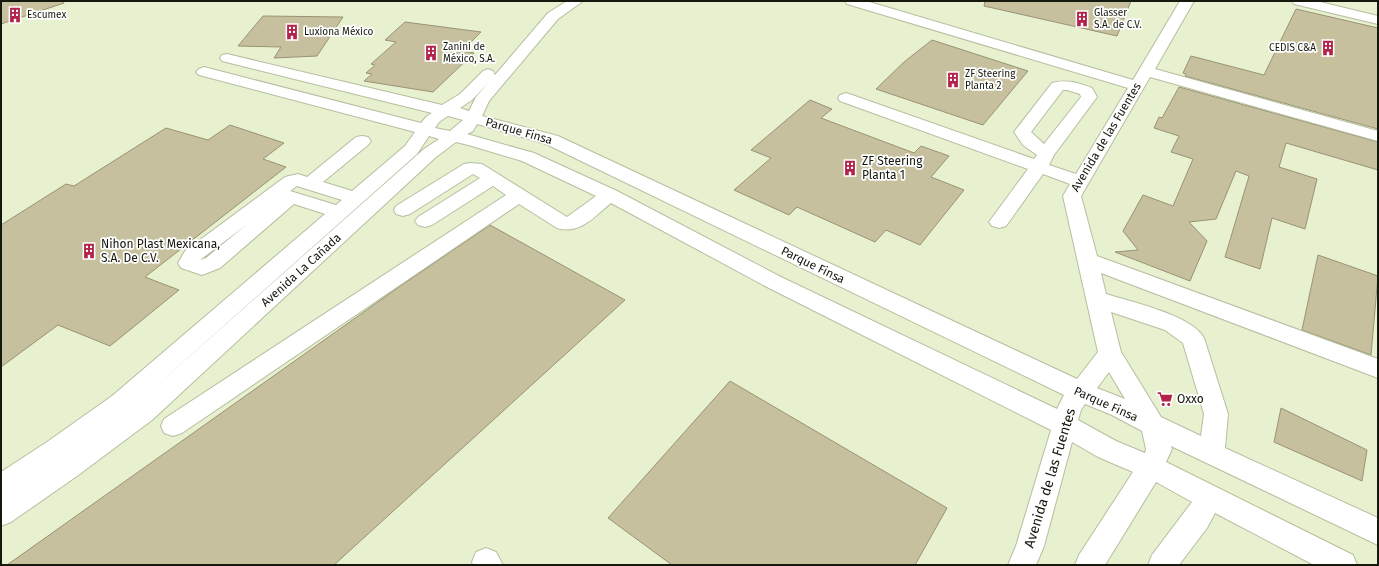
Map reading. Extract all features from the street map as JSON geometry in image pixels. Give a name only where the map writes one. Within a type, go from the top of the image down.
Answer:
[{"type":"street","points":[[1,486],[56,450],[121,403],[354,198],[411,150],[425,129],[434,119],[466,97],[546,13],[563,1]]},
{"type":"street","name":"Avenida La Cañada","points":[[1,513],[68,468],[143,413],[430,153],[467,127],[482,100],[553,16],[576,1]]},
{"type":"street","points":[[852,1],[1141,79],[1378,136]]},
{"type":"street","name":"Avenida de las Fuentes","points":[[1089,565],[1151,467],[1159,449],[1154,427],[1110,353],[1072,196],[1186,1]]},
{"type":"street","points":[[1298,1],[1378,20]]},
{"type":"street","name":"Parque Finsa","points":[[227,58],[445,111],[460,113],[552,140],[1081,392],[1121,408],[1154,427],[1378,532]]},
{"type":"street","points":[[204,72],[440,134],[455,136],[528,157],[634,207],[774,282],[1065,424],[1107,449],[1151,467],[1343,565]]},
{"type":"street","points":[[292,94],[314,80]]},
{"type":"street","points":[[846,98],[1042,161],[1080,181]]},
{"type":"street","points":[[309,184],[362,141]]},
{"type":"street","points":[[999,222],[1042,161]]},
{"type":"street","points":[[403,210],[470,168],[476,168],[493,178],[564,224],[574,223],[610,195]]},
{"type":"street","points":[[425,221],[493,178]]},
{"type":"street","points":[[284,195],[192,256],[188,263],[202,268],[213,263],[284,195],[292,181],[298,180],[354,198]]},
{"type":"street","points":[[634,207],[654,189]]},
{"type":"street","points":[[284,195],[338,212]]},
{"type":"street","points":[[173,426],[519,195]]},
{"type":"street","points":[[774,282],[798,257]]},
{"type":"street","points":[[1087,260],[1378,369]]},
{"type":"street","points":[[1097,299],[1173,324],[1193,338],[1216,414],[1211,454]]},
{"type":"street","name":"Avenida de las Fuentes","points":[[1022,565],[1030,546],[1070,406],[1110,353]]},
{"type":"street","points":[[1162,565],[1196,519],[1210,497]]},
{"type":"building","name":"Escumex","points":[[1,1],[63,1],[64,3],[1,24]]},
{"type":"building","name":"Glasser S.A. de C.V.","points":[[985,1],[1131,1],[1117,36],[984,6]]},
{"type":"building","points":[[1296,9],[1378,28],[1378,129],[1185,76],[1186,74],[1183,73],[1191,56],[1264,75]]},
{"type":"building","name":"Luxiona México","points":[[263,16],[343,17],[317,56],[274,58],[281,47],[238,46]]},
{"type":"building","name":"Zanini de México, S.A.","points":[[405,22],[481,32],[462,51],[474,53],[433,92],[364,81],[372,74],[366,73],[375,65],[371,64],[396,42],[385,40]]},
{"type":"building","name":"ZF Steering Planta 2","points":[[932,40],[1028,71],[983,125],[876,89],[904,62]]},
{"type":"building","points":[[1179,87],[1378,142],[1378,170],[1286,143],[1279,167],[1317,179],[1305,229],[1272,218],[1260,269],[1225,257],[1249,176],[1236,171],[1216,219],[1189,222],[1207,241],[1190,281],[1115,252],[1138,250],[1123,231],[1143,195],[1173,206],[1193,159],[1171,152],[1179,136],[1154,128],[1159,117],[1162,118]]},
{"type":"building","name":"ZF Steering Planta 1","points":[[810,100],[832,109],[821,118],[914,153],[921,146],[949,156],[931,177],[964,190],[920,245],[886,230],[875,242],[797,207],[789,215],[734,190],[771,158],[751,150]]},
{"type":"building","name":"Nihon Plast Mexicana, S.A. De C.V.","points":[[230,125],[284,143],[263,159],[286,167],[145,277],[179,290],[110,346],[58,325],[1,367],[1,225],[66,184],[74,186],[166,128],[208,140]]},
{"type":"building","points":[[490,225],[625,300],[334,565],[7,565],[399,287]]},
{"type":"building","points":[[1318,255],[1378,276],[1371,355],[1302,330]]},
{"type":"building","points":[[730,381],[947,508],[915,565],[672,565],[608,518]]},
{"type":"building","points":[[1281,408],[1367,450],[1362,481],[1274,442]]},
{"type":"place","name":"Escumex","points":[[15,15]]},
{"type":"place","name":"Glasser S.A. de C.V.","points":[[1082,19]]},
{"type":"place","name":"Luxiona México","points":[[292,32]]},
{"type":"place","name":"CEDIS C&A","points":[[1328,48]]},
{"type":"place","name":"Zanini de México, S.A.","points":[[431,53]]},
{"type":"place","name":"ZF Steering Planta 2","points":[[953,80]]},
{"type":"place","name":"ZF Steering Planta 1","points":[[850,168]]},
{"type":"place","name":"Nihon Plast Mexicana, S.A. De C.V.","points":[[89,251]]},
{"type":"place","name":"Oxxo","points":[[1165,399]]}]
